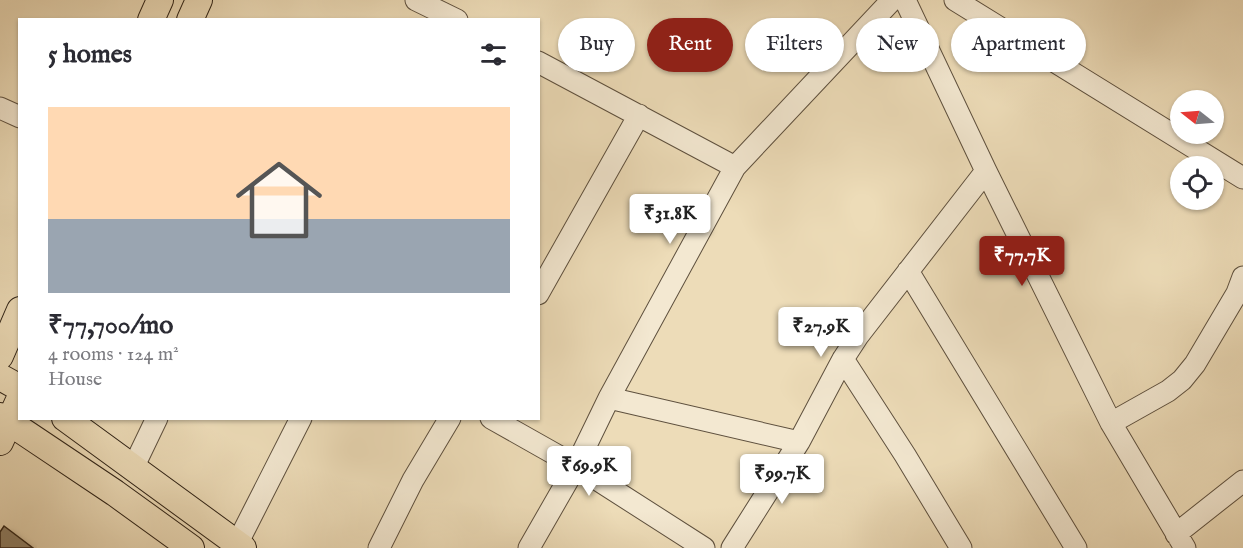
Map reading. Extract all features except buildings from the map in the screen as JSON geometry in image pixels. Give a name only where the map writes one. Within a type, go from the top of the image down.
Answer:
[{"type":"main road","points":[[152,18],[160,0]]},
{"type":"main road","points":[[191,18],[199,0]]},
{"type":"main road","points":[[0,356],[18,315]]},
{"type":"main road","points":[[0,377],[18,387]]},
{"type":"main road","points":[[18,401],[3,427],[115,493],[191,548]]},
{"type":"main road","points":[[68,420],[240,546]]},
{"type":"street","points":[[416,0],[453,18]]},
{"type":"street","points":[[533,547],[609,398],[735,167],[892,0]]},
{"type":"street","points":[[905,0],[986,171],[1111,423],[1180,541],[1243,481]]},
{"type":"street","points":[[955,0],[1243,178]]},
{"type":"street","points":[[540,63],[735,167]]},
{"type":"street","points":[[0,108],[18,116]]},
{"type":"street","points":[[540,290],[639,115]]},
{"type":"street","points":[[732,548],[799,442],[843,359],[986,171]]},
{"type":"street","points":[[908,271],[1076,548]]},
{"type":"street","points":[[1111,423],[1168,391],[1182,380],[1201,354],[1237,293],[1243,277]]},
{"type":"street","points":[[843,359],[961,548]]},
{"type":"street","points":[[609,398],[799,442]]},
{"type":"street","points":[[133,468],[156,420]]},
{"type":"street","points":[[240,546],[300,420]]},
{"type":"street","points":[[379,548],[413,480],[449,420]]},
{"type":"street","points":[[495,420],[576,466],[704,548]]}]
